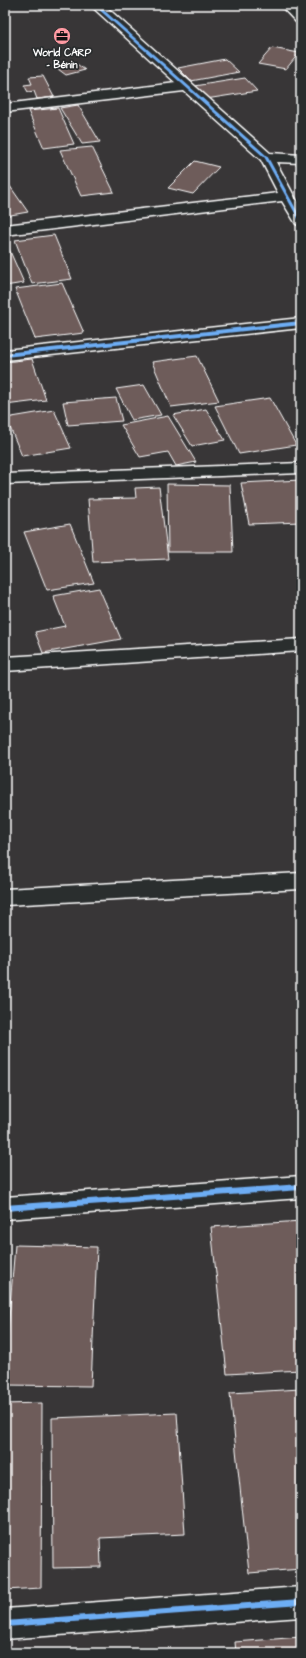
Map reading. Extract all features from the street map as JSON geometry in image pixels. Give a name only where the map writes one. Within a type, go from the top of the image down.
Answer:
[{"type":"street","points":[[96,5],[266,157],[280,178],[286,196],[301,220]]},
{"type":"street","points":[[5,108],[188,86]]},
{"type":"street","points":[[266,157],[301,159]]},
{"type":"street","points":[[5,230],[286,196]]},
{"type":"street","points":[[5,355],[301,323]]},
{"type":"street","points":[[5,480],[301,468]]},
{"type":"street","points":[[5,664],[301,646]]},
{"type":"street","points":[[5,897],[301,881]]},
{"type":"street","points":[[5,1208],[301,1187]]},
{"type":"street","points":[[5,1624],[301,1602]]},
{"type":"building","points":[[272,48],[299,53],[286,69],[258,64]]},
{"type":"building","points":[[225,59],[239,72],[191,81],[178,68]]},
{"type":"building","points":[[74,62],[85,70],[66,75],[54,66]]},
{"type":"building","points":[[43,76],[54,97],[37,99],[34,91],[28,92],[24,85],[32,84],[29,77]]},
{"type":"building","points":[[245,78],[257,91],[206,99],[195,86]]},
{"type":"building","points":[[78,105],[100,142],[82,144],[60,108]]},
{"type":"building","points":[[58,108],[74,144],[44,148],[28,111]]},
{"type":"building","points":[[92,147],[114,192],[81,196],[60,150]]},
{"type":"building","points":[[195,161],[219,167],[193,194],[168,188]]},
{"type":"building","points":[[5,179],[28,212],[5,216]]},
{"type":"building","points":[[54,235],[72,279],[32,284],[15,240]]},
{"type":"building","points":[[5,240],[24,283],[5,286]]},
{"type":"building","points":[[62,283],[84,333],[35,339],[15,289]]},
{"type":"building","points":[[197,356],[219,401],[171,407],[152,362]]},
{"type":"building","points":[[32,359],[46,400],[5,405],[5,362]]},
{"type":"building","points":[[144,385],[161,415],[132,420],[116,389]]},
{"type":"building","points":[[116,398],[122,421],[68,425],[63,402]]},
{"type":"building","points":[[270,398],[296,445],[239,454],[215,406]]},
{"type":"building","points":[[206,409],[225,440],[192,446],[173,415]]},
{"type":"building","points":[[54,410],[71,448],[22,456],[6,418]]},
{"type":"building","points":[[168,416],[196,462],[176,466],[168,452],[140,457],[121,425]]},
{"type":"building","points":[[301,480],[301,522],[249,524],[241,483]]},
{"type":"building","points":[[167,484],[230,485],[233,552],[168,552]]},
{"type":"building","points":[[159,487],[168,559],[93,562],[88,499],[136,498],[135,488]]},
{"type":"building","points":[[70,524],[94,583],[47,590],[24,532]]},
{"type":"building","points":[[99,588],[121,639],[43,653],[35,632],[65,626],[53,596]]},
{"type":"building","points":[[301,1221],[301,1370],[227,1374],[211,1227]]},
{"type":"building","points":[[15,1245],[97,1247],[91,1386],[5,1385],[5,1367]]},
{"type":"building","points":[[301,1389],[301,1569],[249,1573],[230,1393]]},
{"type":"building","points":[[42,1403],[41,1588],[5,1590],[5,1404]]},
{"type":"building","points":[[177,1413],[185,1534],[100,1538],[101,1567],[53,1568],[52,1418]]},
{"type":"building","points":[[301,1637],[301,1653],[236,1653],[235,1642]]},
{"type":"cycle path","points":[[96,5],[266,157],[301,221]]},
{"type":"cycle path","points":[[5,355],[301,323]]},
{"type":"cycle path","points":[[5,1208],[301,1187]]},
{"type":"cycle path","points":[[5,1624],[301,1602]]},
{"type":"place","name":"World CARP - Bénin","points":[[62,36]]}]
